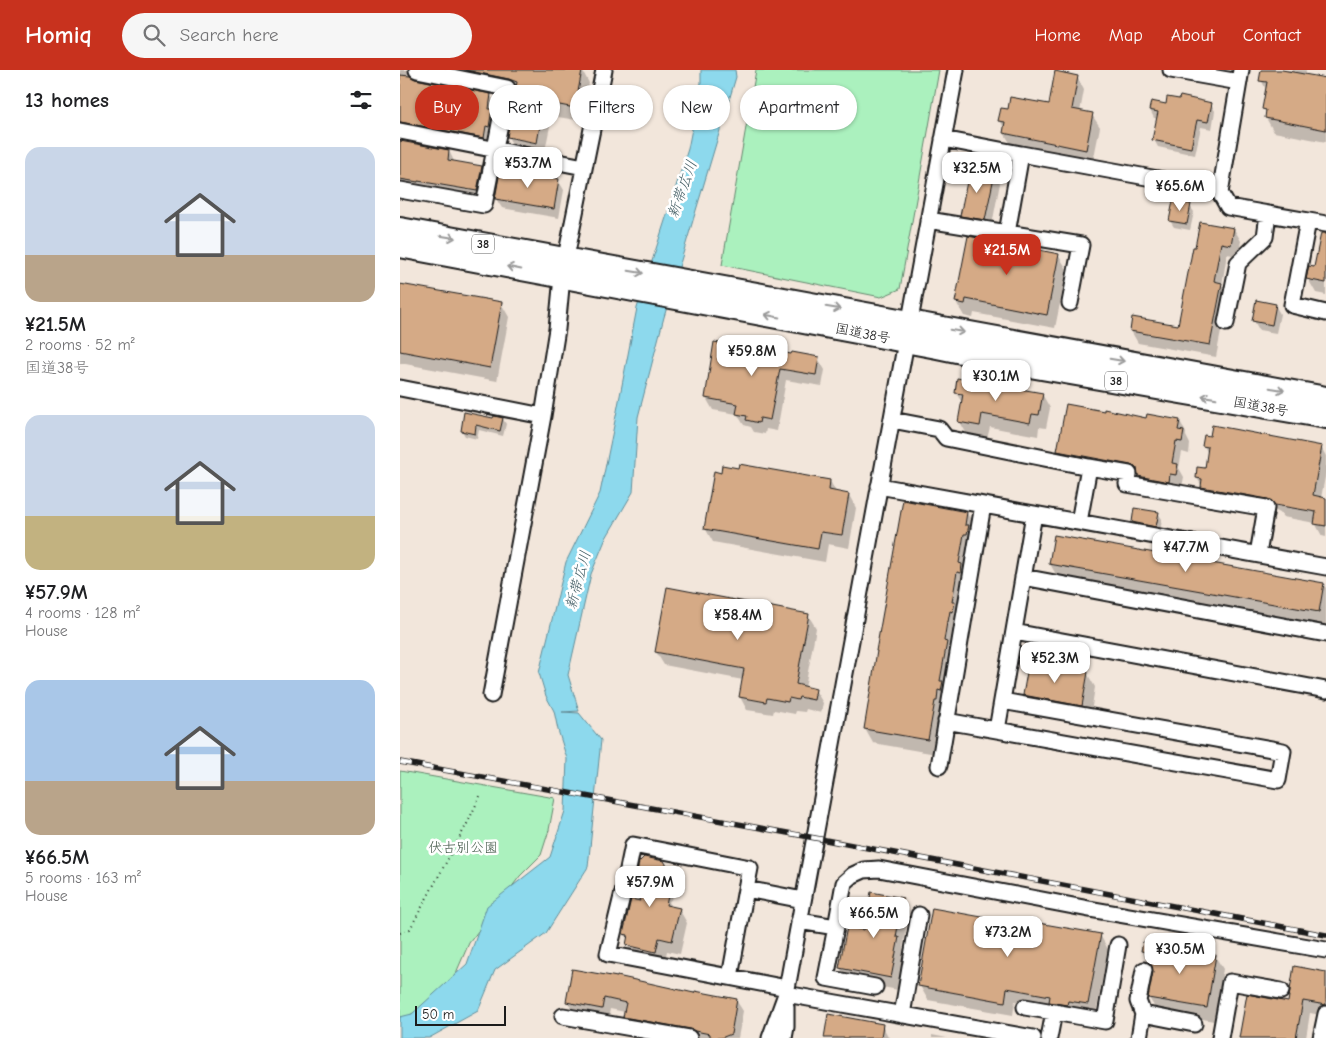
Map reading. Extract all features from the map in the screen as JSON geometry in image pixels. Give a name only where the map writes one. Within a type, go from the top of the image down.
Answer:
[{"type":"highway","name":"国道38号","points":[[400,229],[564,268]]},
{"type":"highway","name":"国道38号","points":[[400,246],[564,268],[908,332],[1326,398]]},
{"type":"highway","name":"国道38号","points":[[908,332],[1024,365],[1326,417]]},
{"type":"street","points":[[400,190],[484,205],[507,88],[417,70]]},
{"type":"street","points":[[491,695],[543,416],[557,329],[564,268],[604,70]]},
{"type":"street","points":[[770,1038],[786,991],[956,70]]},
{"type":"street","points":[[1171,70],[1240,76],[1220,193],[1228,207],[1326,224]]},
{"type":"street","points":[[400,131],[584,167]]},
{"type":"street","points":[[943,139],[1163,180]]},
{"type":"street","points":[[1007,233],[1021,154]]},
{"type":"street","points":[[1226,323],[1238,263],[1265,237],[1268,214]]},
{"type":"street","points":[[928,220],[1081,245],[1070,303]]},
{"type":"street","points":[[1308,221],[1292,305],[1326,313]]},
{"type":"street","points":[[400,388],[543,416]]},
{"type":"street","points":[[892,420],[939,429],[946,438],[1129,474],[1127,484],[1266,508],[1258,554]]},
{"type":"street","points":[[1078,522],[1089,467]]},
{"type":"street","points":[[879,486],[1326,566]]},
{"type":"street","points":[[939,766],[983,505]]},
{"type":"street","points":[[997,730],[1034,514]]},
{"type":"street","points":[[1023,577],[1326,634]]},
{"type":"street","points":[[1014,632],[1326,690]]},
{"type":"street","points":[[946,721],[1278,780],[1283,751],[1002,702]]},
{"type":"street","points":[[730,977],[750,868],[633,845],[608,954],[730,977],[786,991],[902,1015],[1033,1038]]},
{"type":"street","points":[[875,988],[826,978],[844,883],[853,874],[864,870],[879,870],[1326,950]]},
{"type":"street","points":[[746,888],[803,900]]},
{"type":"street","points":[[902,1015],[919,915]]},
{"type":"street","points":[[799,921],[836,927]]},
{"type":"street","points":[[1025,1007],[1105,1021],[1118,945]]},
{"type":"street","points":[[1139,1038],[1143,1014],[1138,1001],[1144,970]]},
{"type":"street","points":[[1220,1038],[1230,982],[1281,992]]},
{"type":"street","points":[[784,1038],[786,1027],[786,991]]},
{"type":"street","points":[[1049,1038],[1054,1012]]},
{"type":"street","points":[[1143,1014],[1194,1024]]},
{"type":"street","points":[[1321,1038],[1326,1014]]},
{"type":"street","points":[[563,1016],[689,1038]]},
{"type":"path","points":[[400,933],[410,929],[468,822],[481,794]]},
{"type":"green space","points":[[756,70],[939,70],[900,289],[881,297],[722,265],[746,130],[857,130],[857,85],[753,85]]},
{"type":"green space","name":"伏古別公園","points":[[400,771],[555,798],[549,830],[541,855],[520,876],[469,943],[456,973],[446,990],[400,1022]]},
{"type":"water","points":[[701,70],[735,70],[736,77],[730,97],[730,85],[701,85]]},
{"type":"water","name":"新帯広川","points":[[692,130],[720,130],[664,317],[638,417],[633,492],[606,538],[591,574],[568,675],[579,711],[562,712],[579,713],[601,740],[588,867],[546,933],[495,970],[478,1011],[429,1038],[400,1038],[400,1017],[412,1014],[467,964],[487,906],[550,857],[565,811],[567,759],[554,711],[546,696],[539,673],[566,562],[600,493],[637,308],[688,149]]},
{"type":"building","points":[[465,70],[582,70],[579,85],[570,85],[570,107],[560,105],[560,85],[516,85],[517,82]]},
{"type":"building","points":[[1261,70],[1282,70],[1326,78],[1326,130],[1265,118],[1266,110],[1262,109],[1267,82],[1259,81]]},
{"type":"building","points":[[1055,71],[1078,76],[1072,109],[1093,113],[1086,150],[1003,133],[1005,122],[998,121],[1001,108],[1008,109],[1010,97],[1049,104]]},
{"type":"building","points":[[400,75],[445,85],[415,85],[415,125],[400,122]]},
{"type":"building","points":[[479,92],[489,94],[489,127],[486,126],[484,138],[442,130],[479,130]]},
{"type":"building","points":[[1180,96],[1212,103],[1208,122],[1197,120],[1191,148],[1152,140],[1158,112],[1149,110],[1151,101],[1166,104],[1167,97],[1179,99]]},
{"type":"building","points":[[508,130],[539,130],[537,143],[507,137]]},
{"type":"building","points":[[400,141],[449,150],[448,160],[482,166],[477,191],[400,179]]},
{"type":"building","points":[[970,167],[995,172],[985,220],[960,216]]},
{"type":"building","points":[[526,170],[539,172],[538,175],[559,179],[554,209],[495,199],[500,171],[525,175]]},
{"type":"building","points":[[1173,201],[1191,204],[1187,224],[1169,221]]},
{"type":"building","points":[[1200,222],[1234,228],[1231,245],[1221,243],[1214,281],[1222,283],[1210,345],[1130,331],[1132,317],[1178,325],[1193,247],[1195,247]]},
{"type":"building","points":[[1321,233],[1326,233],[1326,283],[1306,279],[1309,266],[1314,267]]},
{"type":"building","points":[[968,236],[1059,254],[1047,315],[966,299],[965,304],[955,302]]},
{"type":"building","points":[[400,284],[502,302],[490,368],[400,351]]},
{"type":"building","points":[[1256,300],[1276,304],[1272,325],[1252,321]]},
{"type":"building","points":[[714,342],[819,357],[816,375],[780,369],[770,420],[760,418],[759,423],[746,420],[747,416],[736,414],[738,404],[705,398]]},
{"type":"building","points":[[957,378],[1043,393],[1039,415],[1032,414],[1030,423],[982,414],[980,426],[958,422],[963,394],[955,393]]},
{"type":"building","points":[[1066,404],[1104,411],[1104,409],[1146,418],[1147,414],[1180,420],[1178,430],[1184,431],[1182,442],[1176,441],[1172,463],[1178,464],[1176,475],[1170,474],[1169,482],[1138,476],[1137,468],[1131,465],[1057,451]]},
{"type":"building","points":[[464,412],[493,418],[494,416],[503,418],[500,431],[476,425],[475,434],[461,431]]},
{"type":"building","points":[[1212,425],[1322,446],[1313,495],[1326,498],[1326,526],[1314,524],[1316,512],[1275,505],[1268,499],[1201,487],[1202,479],[1196,478],[1197,467],[1205,468],[1208,447],[1202,446],[1204,435],[1210,436]]},
{"type":"building","points":[[739,464],[830,480],[829,490],[849,494],[842,535],[821,532],[818,549],[704,529],[714,471],[721,473],[722,465],[738,468]]},
{"type":"building","points":[[903,500],[967,512],[965,525],[969,525],[967,534],[964,534],[959,563],[962,564],[961,573],[957,572],[952,602],[955,602],[953,612],[950,611],[947,622],[944,641],[947,642],[940,681],[943,681],[941,691],[938,690],[937,701],[935,701],[928,740],[864,729]]},
{"type":"building","points":[[1134,508],[1159,512],[1156,527],[1132,522]]},
{"type":"building","points":[[1054,535],[1324,583],[1319,612],[1049,564]]},
{"type":"building","points":[[667,587],[809,614],[796,684],[816,689],[814,700],[799,697],[798,700],[789,698],[788,702],[767,698],[766,702],[739,697],[744,669],[655,652]]},
{"type":"building","points":[[1029,661],[1088,672],[1082,706],[1023,695]]},
{"type":"building","points":[[644,857],[664,861],[667,875],[665,883],[658,894],[668,896],[666,905],[680,908],[672,941],[659,938],[656,952],[626,945],[628,935],[623,934],[631,899],[640,901],[634,888],[639,862]]},
{"type":"building","points":[[871,892],[903,898],[896,937],[899,937],[891,978],[839,968],[847,927],[864,930]]},
{"type":"building","points":[[932,908],[1026,925],[1027,921],[1101,934],[1088,1004],[1068,1001],[1067,1005],[1049,1002],[1050,996],[1007,988],[1005,1002],[918,986]]},
{"type":"building","points":[[1143,942],[1216,955],[1207,1008],[1148,998],[1153,972],[1151,964],[1153,953],[1141,951]]},
{"type":"building","points":[[1294,966],[1326,972],[1326,1005],[1303,1001],[1296,1038],[1239,1038],[1247,994],[1288,1002]]},
{"type":"building","points":[[572,969],[617,976],[694,993],[695,991],[737,999],[731,1034],[721,1038],[710,1037],[710,1034],[691,1029],[623,1017],[626,1003],[604,998],[602,1009],[566,1002]]},
{"type":"building","points":[[828,1014],[883,1024],[881,1038],[824,1038]]},
{"type":"railway","points":[[400,762],[815,838],[1326,935]]}]
